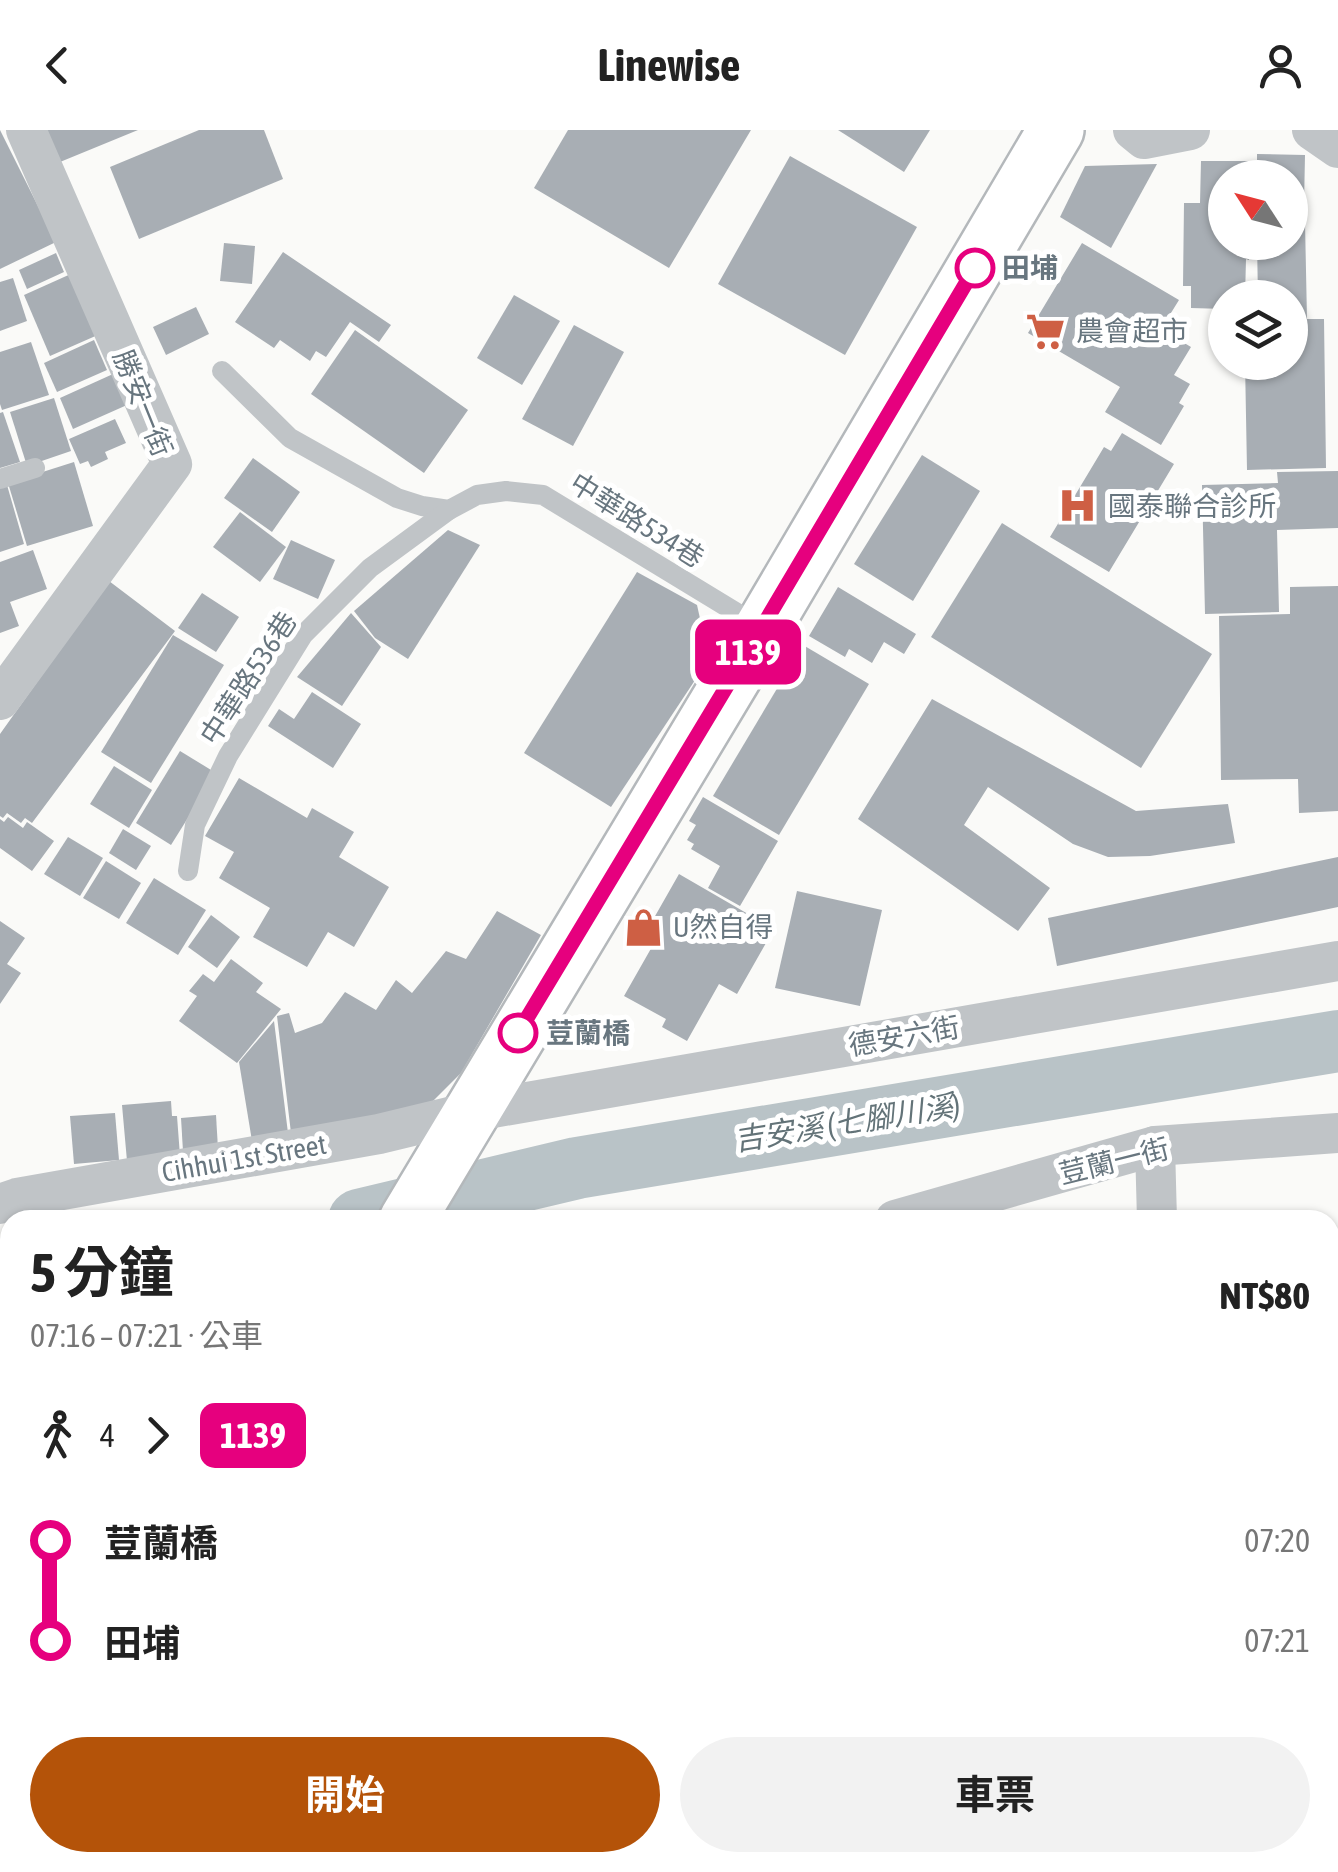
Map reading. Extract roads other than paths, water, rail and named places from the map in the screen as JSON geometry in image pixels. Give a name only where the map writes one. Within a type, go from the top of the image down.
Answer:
[{"type":"main road","points":[[413,1210],[1056,130]]},
{"type":"street","name":"勝安一街","points":[[0,700],[19,654],[172,464],[26,130]]},
{"type":"street","points":[[1133,130],[1144,138],[1190,130]]},
{"type":"street","points":[[1312,130],[1338,148]]},
{"type":"street","name":"德安六街","points":[[461,1128],[1338,961]]},
{"type":"street","name":"Cihhui 1st Street","points":[[6,1195],[379,1134],[461,1128]]},
{"type":"street","name":"荳蘭一街","points":[[930,1210],[1155,1146],[1338,1133]]},
{"type":"street","points":[[1155,1146],[1156,1210]]},
{"type":"lane","points":[[222,372],[290,438],[397,498],[449,510]]},
{"type":"lane","points":[[0,479],[35,468]]},
{"type":"lane","name":"中華路534巷","points":[[449,510],[478,495],[506,491],[543,495],[762,629]]},
{"type":"lane","name":"中華路536巷","points":[[188,871],[195,825],[228,756],[303,636],[370,568],[449,510]]},
{"type":"waterway","name":"吉安溪 (七腳川溪)","points":[[401,1210],[577,1168],[1338,1041]]},
{"type":"place","name":"田埔","points":[[975,268]]},
{"type":"place","name":"農會超市","points":[[1046,331]]},
{"type":"place","name":"國泰聯合診所","points":[[1078,506]]},
{"type":"place","name":"U然自得","points":[[643,927]]},
{"type":"place","name":"荳蘭橋","points":[[518,1033]]}]
